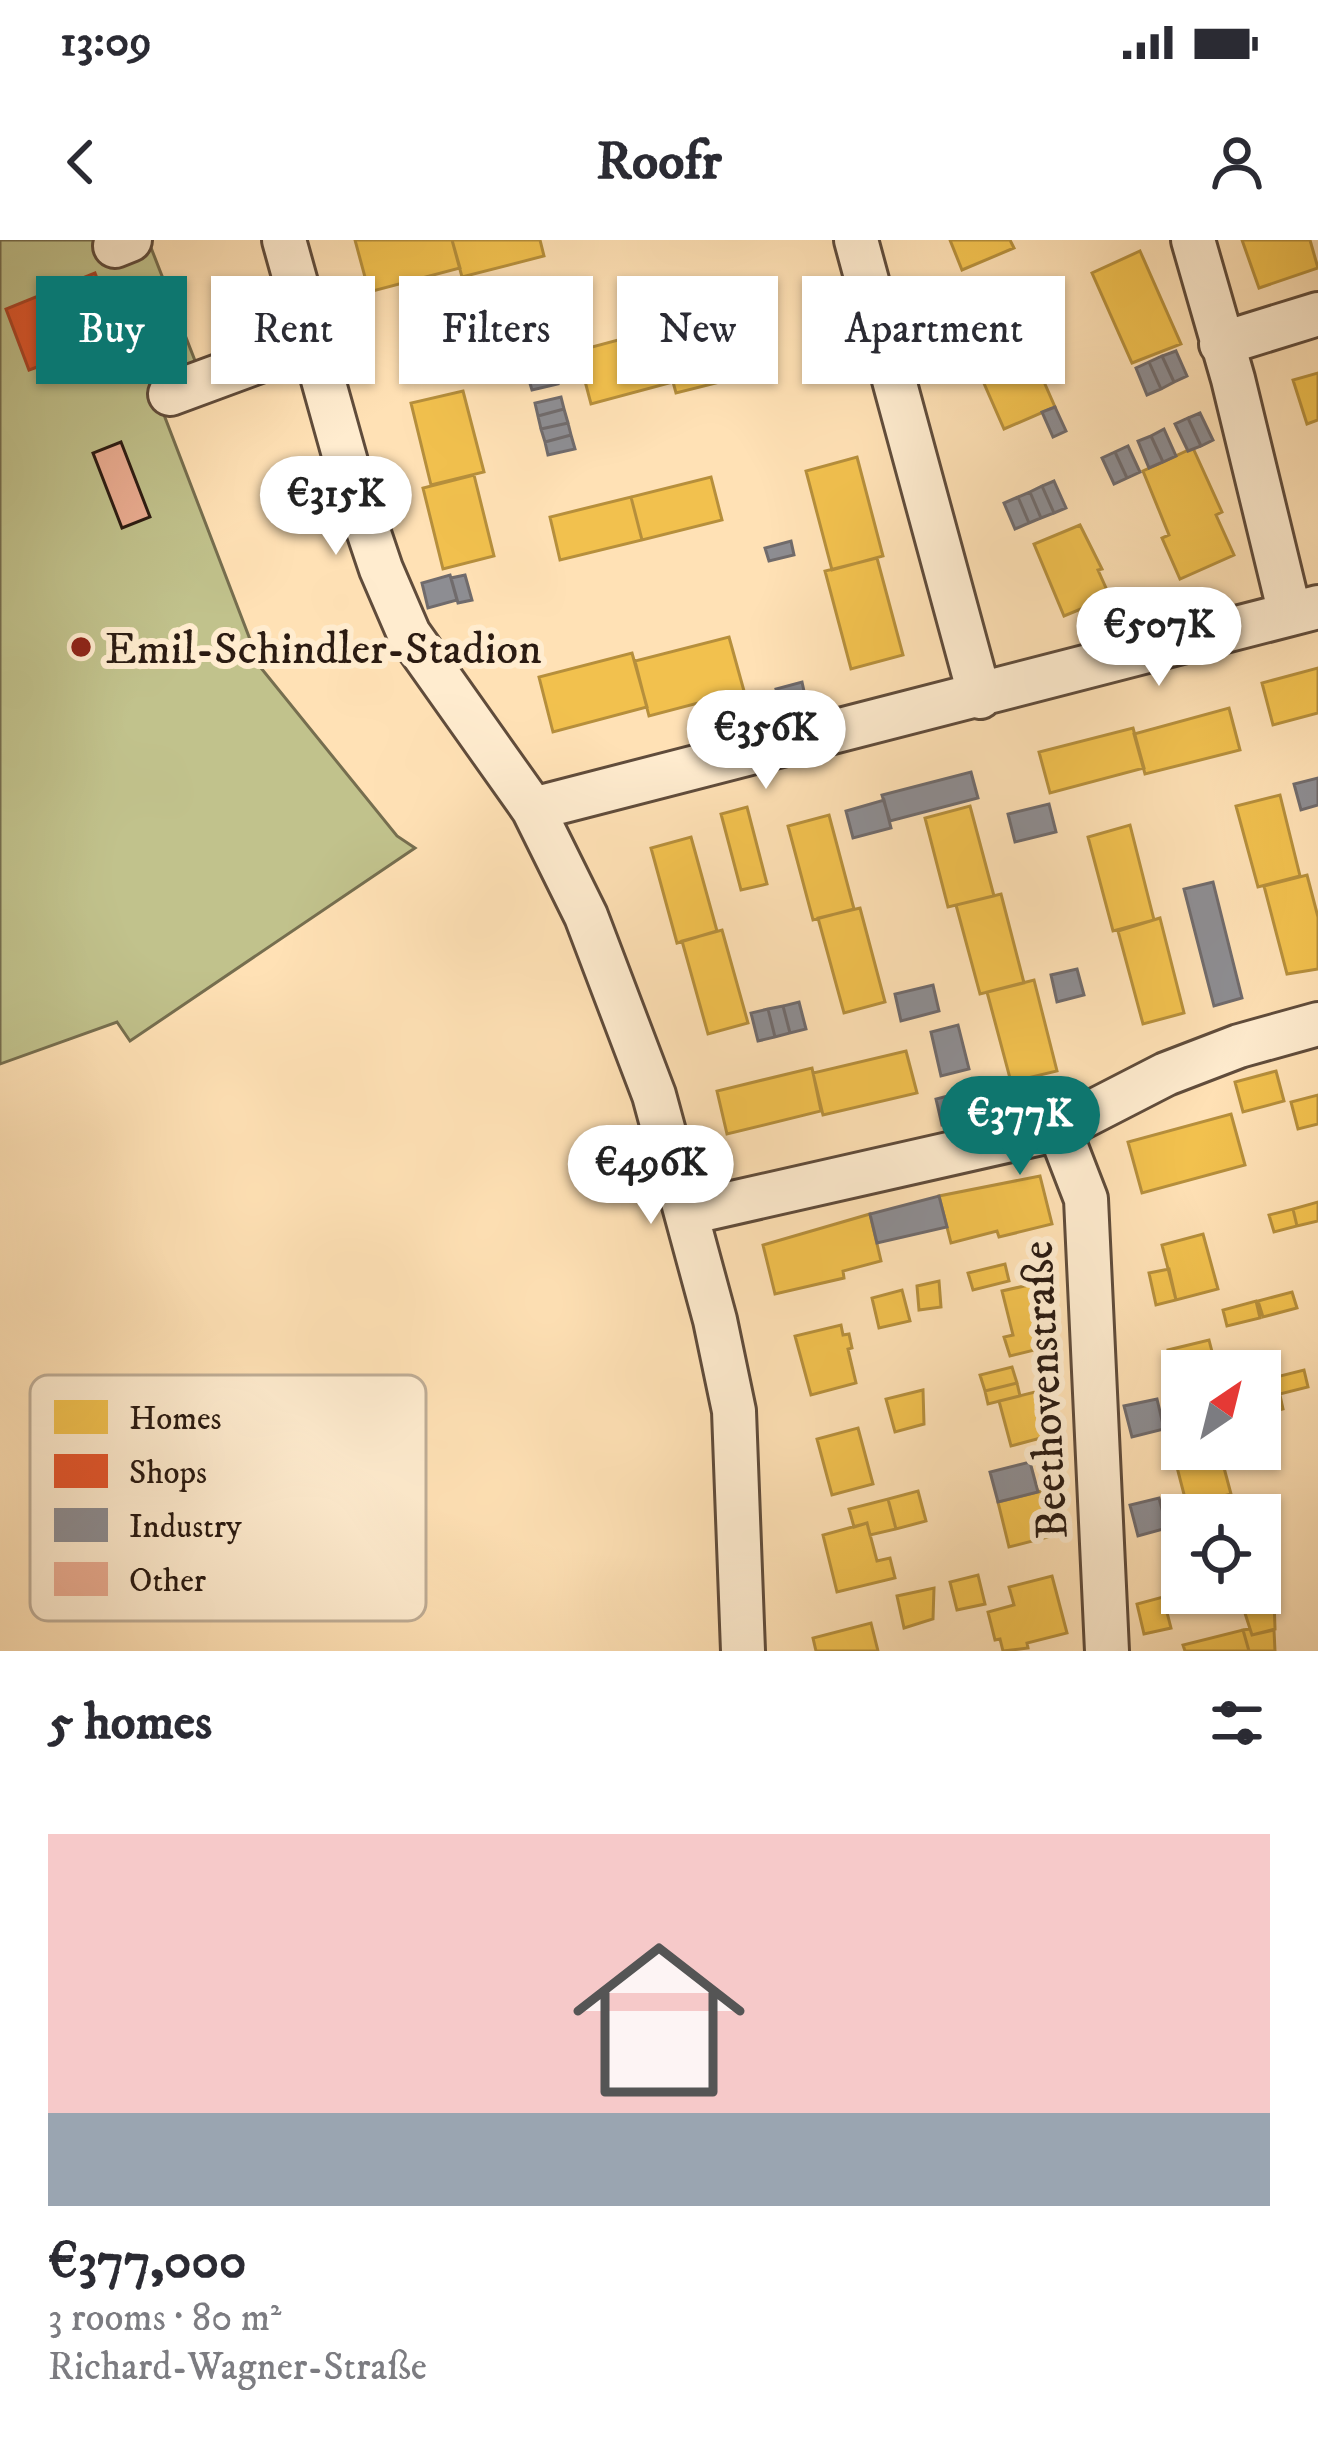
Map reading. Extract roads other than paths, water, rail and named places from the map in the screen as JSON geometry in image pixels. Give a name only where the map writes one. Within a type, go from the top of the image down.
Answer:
[{"type":"street","points":[[284,240],[294,276]]},
{"type":"street","points":[[856,240],[980,697]]},
{"type":"street","points":[[533,809],[1304,611],[1193,240]]},
{"type":"street","points":[[1221,344],[1318,314]]},
{"type":"street","points":[[170,394],[211,379]]},
{"type":"street","points":[[323,384],[350,480],[409,634],[533,809],[594,937],[654,1095],[688,1214],[734,1411],[742,1651]]},
{"type":"street","points":[[688,1214],[1059,1129],[1166,1074],[1239,1046],[1318,1024]]},
{"type":"street","name":"Beethovenstraße","points":[[1059,1129],[1086,1199],[1107,1651]]},
{"type":"place","name":"Emil-Schindler-Stadion","points":[[81,647]]}]
